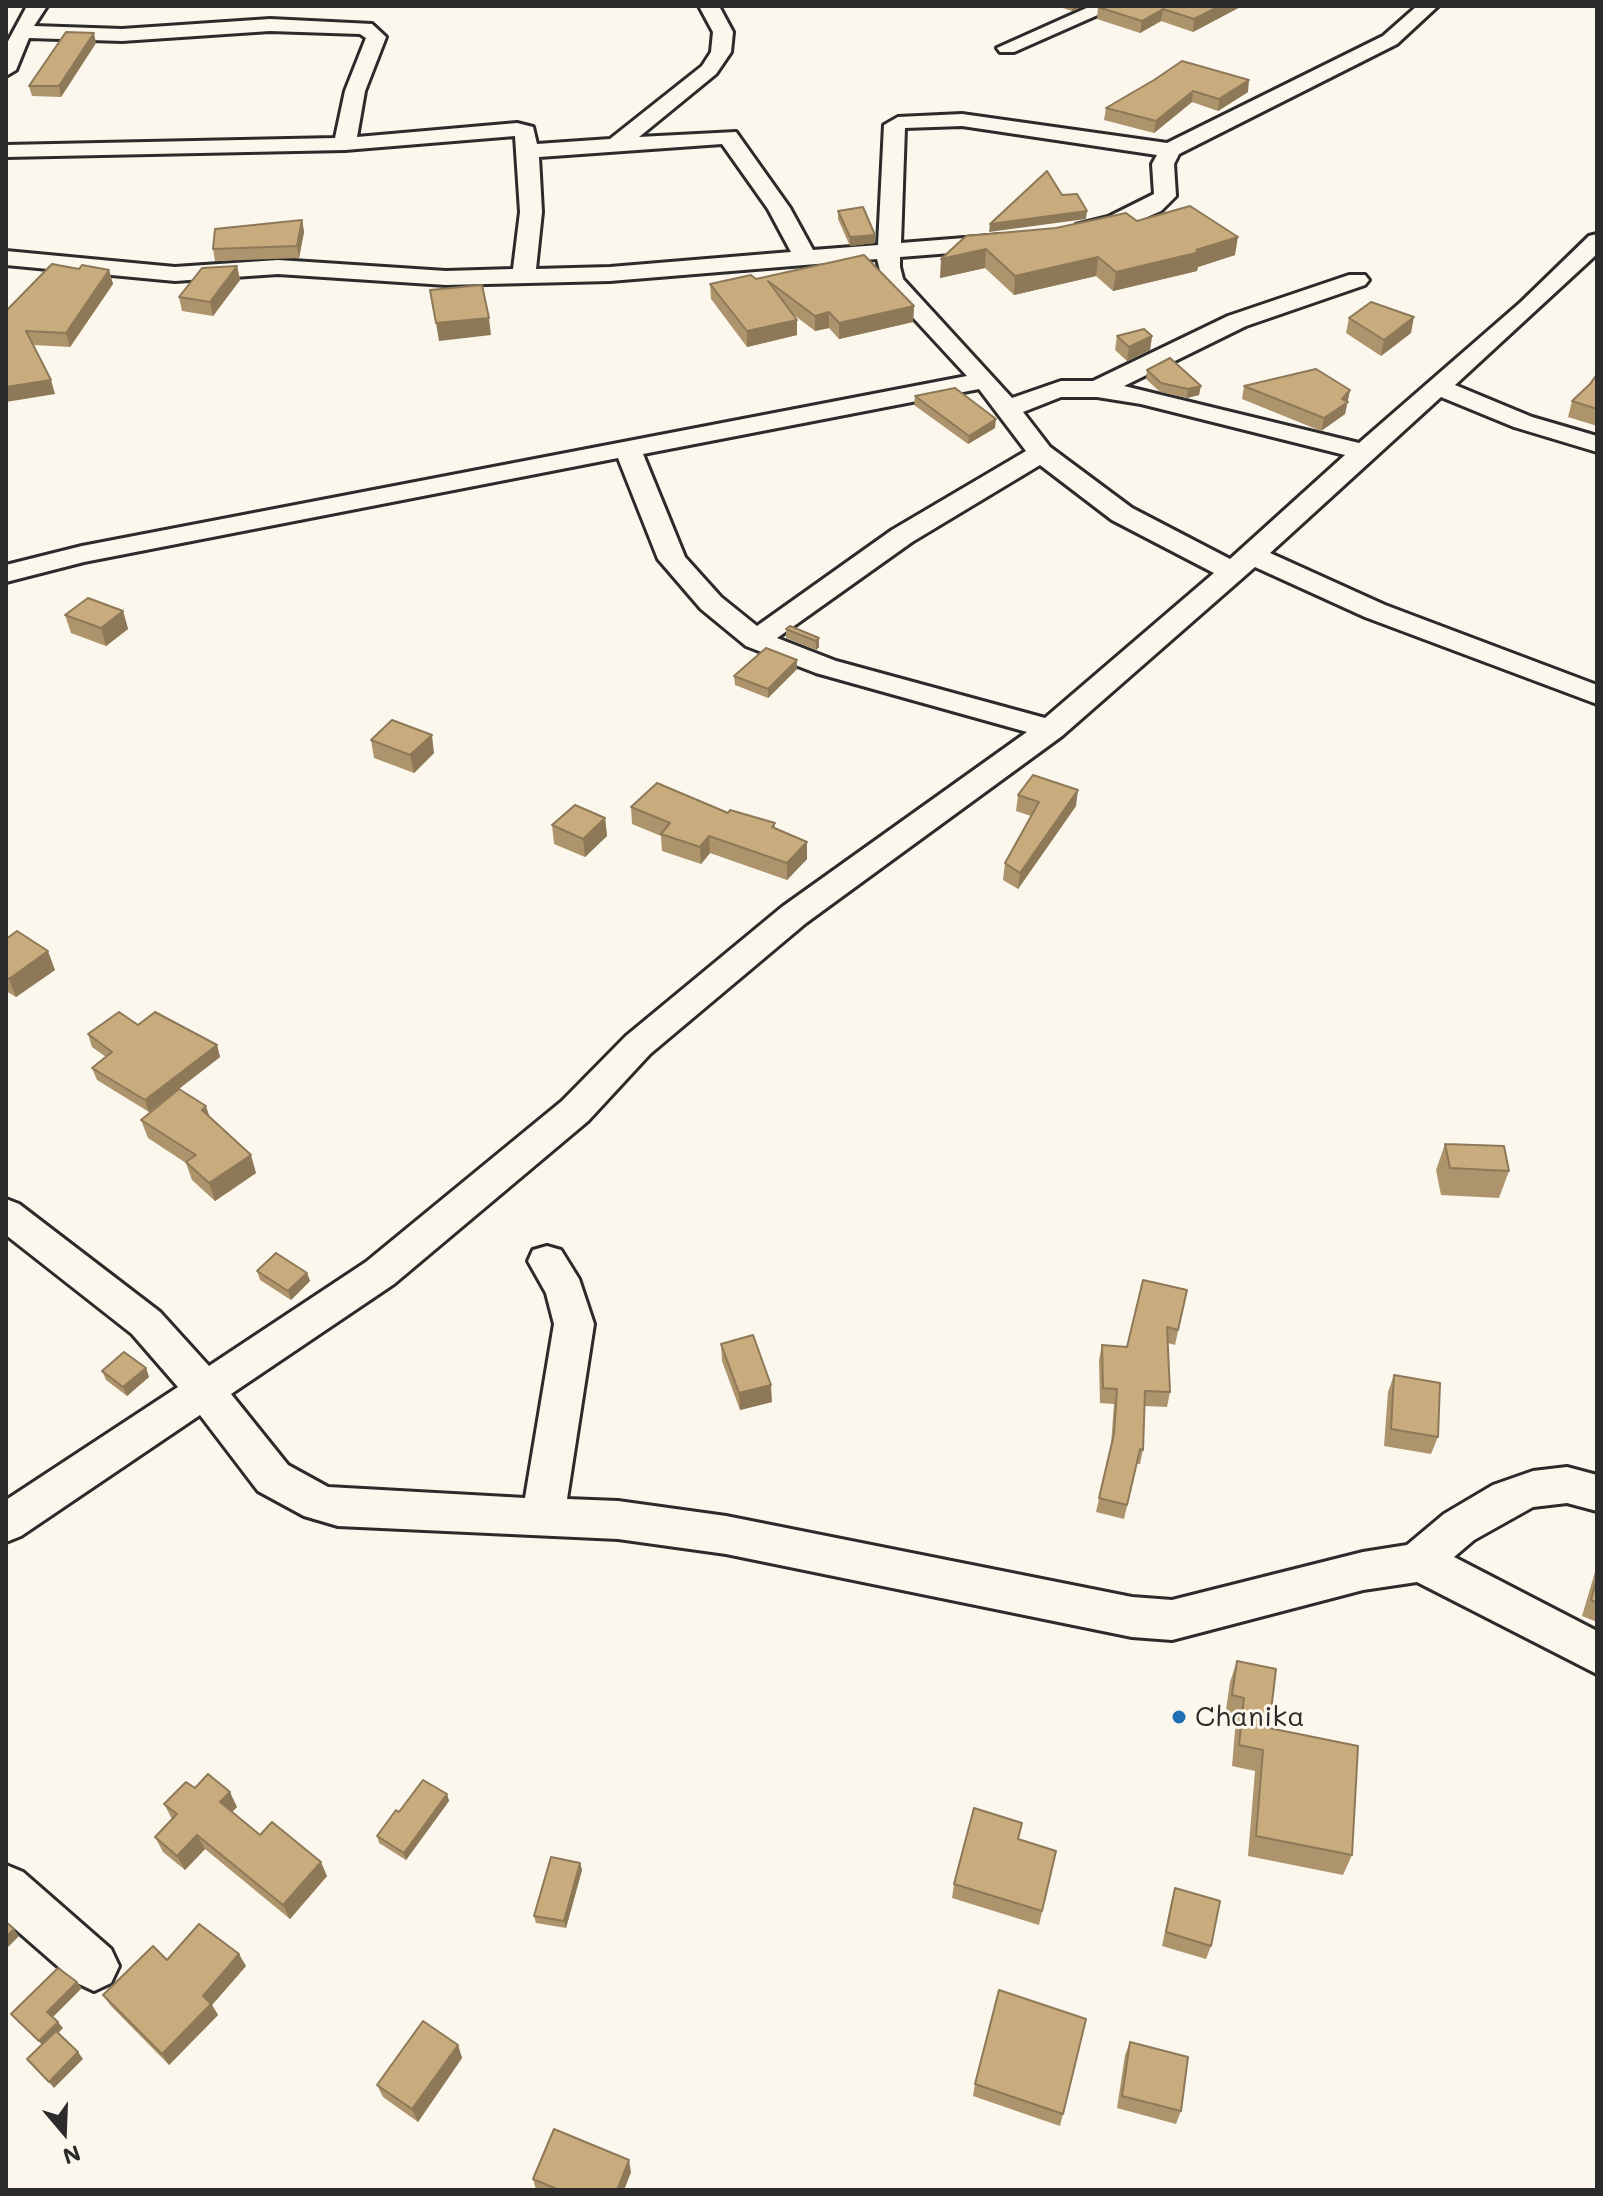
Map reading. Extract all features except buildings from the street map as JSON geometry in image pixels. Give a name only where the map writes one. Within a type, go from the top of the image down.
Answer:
[{"type":"street","points":[[6,70],[21,32],[37,6]]},
{"type":"street","points":[[614,146],[709,70],[721,52],[723,32],[709,6]]},
{"type":"street","points":[[1007,48],[1108,6]]},
{"type":"street","points":[[892,281],[889,252],[895,125],[905,121],[962,120],[1170,150],[1390,40],[1428,6]]},
{"type":"street","points":[[21,32],[122,35],[270,25],[365,28],[376,37],[355,91],[345,144]]},
{"type":"street","points":[[6,151],[345,144],[517,129],[525,132],[531,212],[524,275]]},
{"type":"street","points":[[527,151],[731,139],[812,260],[843,271],[892,281],[985,380],[1041,453],[1122,514],[1242,563],[1597,695]]},
{"type":"street","points":[[1065,233],[1116,222],[1153,206],[1165,196],[1163,164],[1170,150]]},
{"type":"street","points":[[6,258],[175,274],[278,267],[446,278],[610,274],[812,260],[1022,240]]},
{"type":"street","points":[[6,1523],[380,1273],[575,1111],[638,1045],[794,915],[938,814],[1051,729],[1439,387],[1597,241]]},
{"type":"street","points":[[1097,389],[1237,321],[1357,280]]},
{"type":"street","points":[[6,574],[82,554],[985,380]]},
{"type":"street","points":[[1439,387],[1523,422],[1597,444]]},
{"type":"street","points":[[1009,409],[1034,396],[1061,389],[1097,389],[1141,396],[1364,452]]},
{"type":"street","points":[[627,447],[672,559],[711,603],[756,640],[826,667],[1051,729]]},
{"type":"street","points":[[756,640],[902,536],[1041,453]]},
{"type":"street","points":[[6,1214],[146,1323],[273,1478],[319,1503],[338,1508],[618,1520],[726,1535],[1132,1617],[1172,1620],[1363,1571],[1417,1563],[1445,1573],[1597,1654]]},
{"type":"street","points":[[543,1519],[574,1324],[565,1290],[547,1261]]},
{"type":"street","points":[[1417,1563],[1459,1527],[1508,1498],[1533,1489],[1567,1485],[1597,1493]]},
{"type":"street","points":[[6,1889],[94,1966]]},
{"type":"place","name":"Chanika","points":[[1179,1717]]}]
